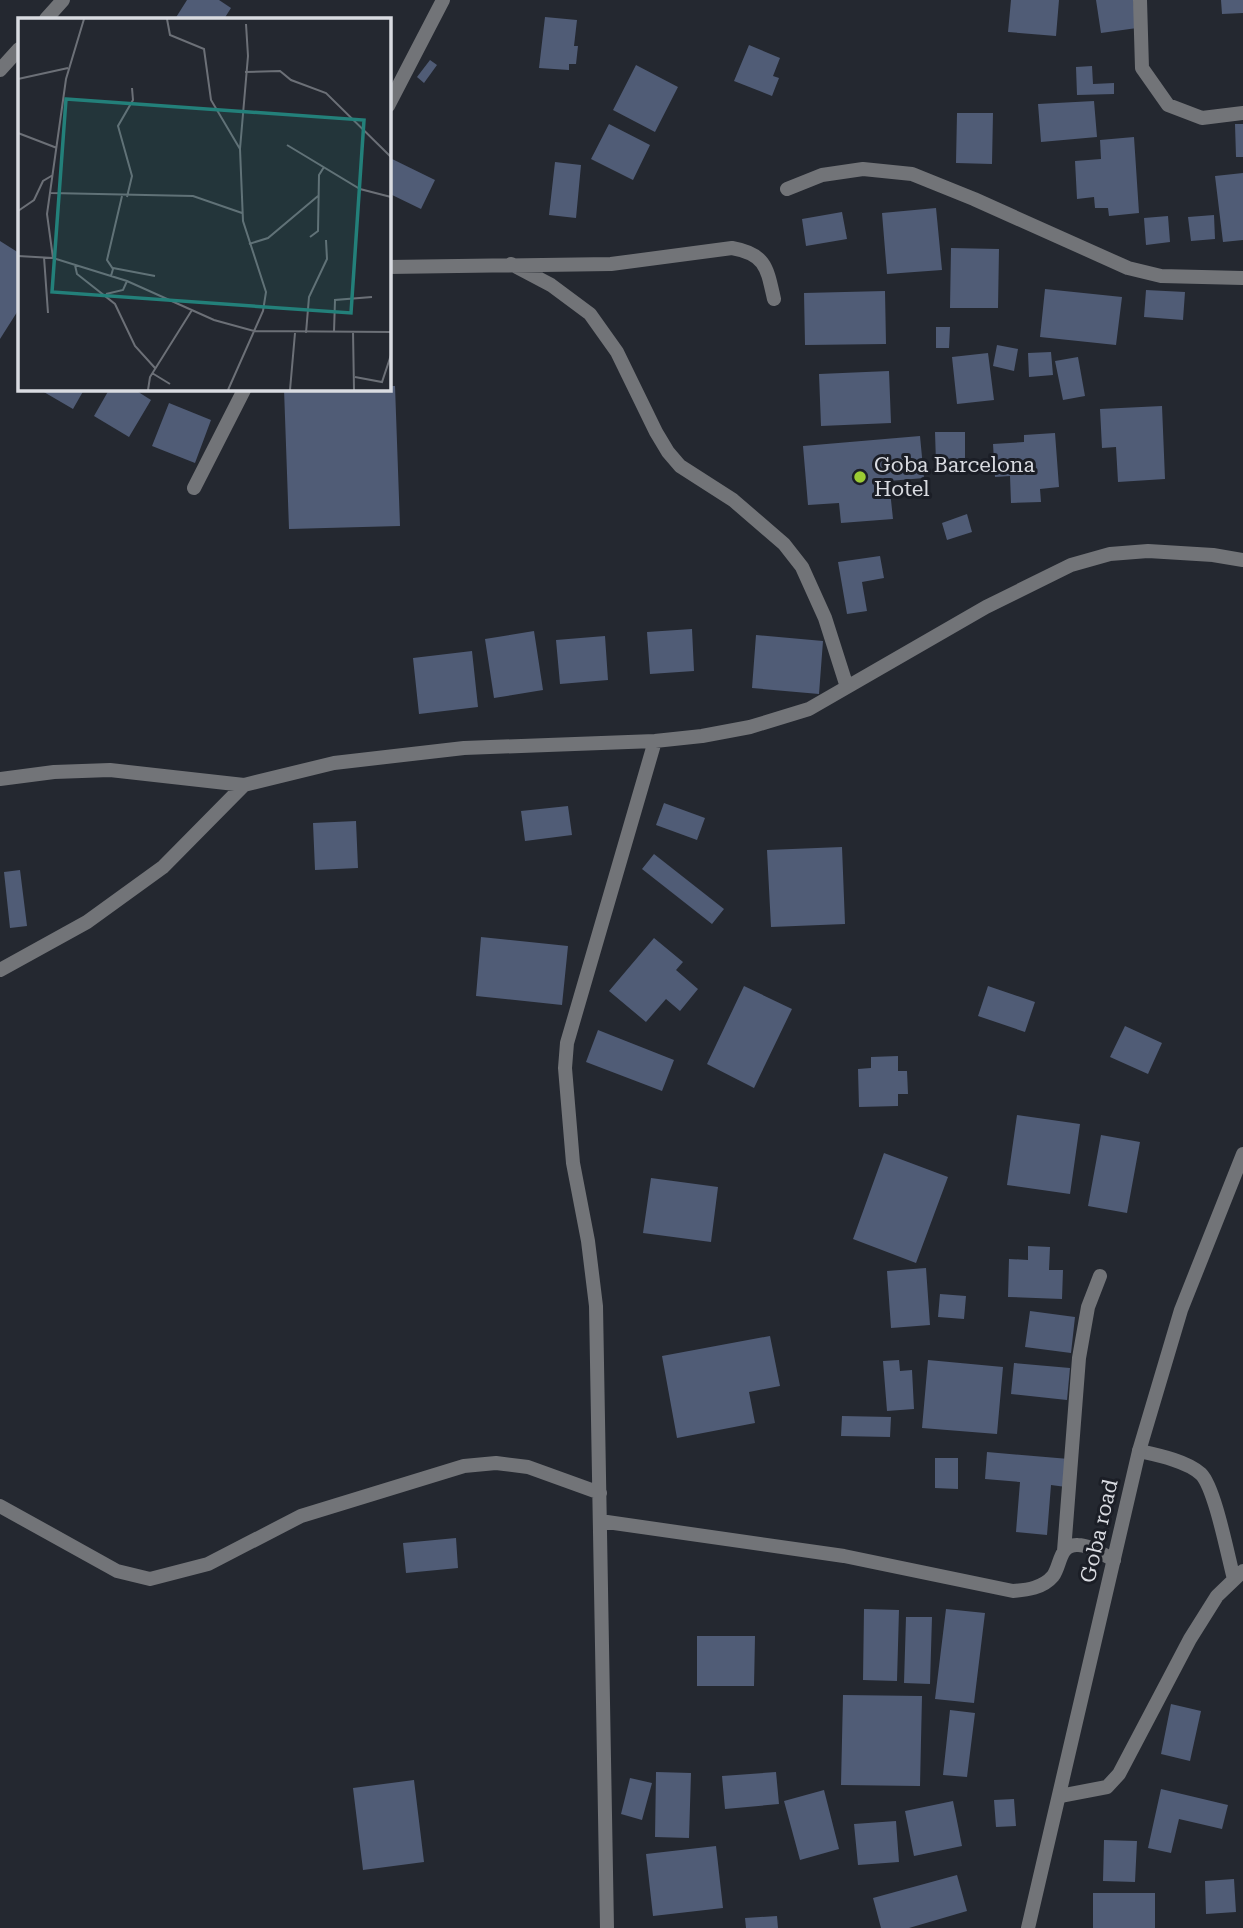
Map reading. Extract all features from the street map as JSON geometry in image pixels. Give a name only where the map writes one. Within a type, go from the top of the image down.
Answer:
[{"type":"street","points":[[47,18],[63,0]]},
{"type":"street","points":[[390,102],[443,0]]},
{"type":"street","points":[[1140,0],[1142,68],[1168,105],[1202,118],[1243,113]]},
{"type":"street","points":[[0,70],[18,50]]},
{"type":"street","points":[[787,189],[822,175],[863,169],[912,174],[1128,268],[1161,276],[1243,278]]},
{"type":"street","points":[[390,267],[611,264],[732,248],[746,250],[758,257],[767,268],[774,299]]},
{"type":"street","points":[[511,264],[551,285],[590,314],[618,352],[656,432],[674,459],[680,466],[733,500],[784,544],[802,567],[825,618],[847,687]]},
{"type":"street","points":[[194,488],[244,390]]},
{"type":"street","points":[[0,779],[54,772],[110,770],[244,785],[334,762],[464,748],[655,741],[750,727],[809,709],[986,607],[1070,565],[1110,554],[1148,551],[1213,555],[1243,561]]},
{"type":"street","points":[[607,1928],[596,1306],[588,1241],[573,1163],[565,1068],[567,1043],[574,1015],[655,741]]},
{"type":"street","points":[[0,970],[87,922],[163,867],[244,785]]},
{"type":"street","name":"Goba road","points":[[1028,1928],[1139,1451],[1181,1310],[1243,1154]]},
{"type":"street","points":[[1064,1551],[1079,1358],[1088,1307],[1100,1276]]},
{"type":"street","points":[[1060,1796],[1107,1787],[1119,1774],[1190,1639],[1217,1597],[1239,1575],[1212,1495],[1201,1474],[1174,1460],[1139,1451]]},
{"type":"street","points":[[0,1506],[117,1571],[150,1579],[208,1564],[301,1516],[464,1465],[496,1463],[528,1468],[600,1493]]},
{"type":"street","points":[[600,1521],[844,1556],[1013,1591],[1030,1590],[1043,1584],[1054,1574],[1059,1558],[1071,1545],[1080,1544],[1114,1560]]},
{"type":"building","points":[[187,0],[219,0],[231,8],[225,18],[176,18]]},
{"type":"building","points":[[1011,0],[1059,0],[1056,36],[1008,32]]},
{"type":"building","points":[[1096,0],[1133,0],[1137,28],[1101,33]]},
{"type":"building","points":[[1221,0],[1243,0],[1243,13],[1222,14]]},
{"type":"building","points":[[545,17],[577,20],[574,46],[578,46],[576,64],[569,64],[569,70],[539,68]]},
{"type":"building","points":[[749,45],[780,58],[773,76],[779,78],[772,96],[734,81]]},
{"type":"building","points":[[430,60],[437,65],[424,83],[417,77]]},
{"type":"building","points":[[636,65],[678,87],[655,132],[613,110]]},
{"type":"building","points":[[1092,66],[1093,84],[1114,83],[1114,94],[1077,95],[1076,67]]},
{"type":"building","points":[[1094,101],[1097,137],[1041,142],[1038,104]]},
{"type":"building","points":[[957,113],[993,113],[992,164],[956,163]]},
{"type":"building","points":[[609,124],[650,145],[633,180],[591,159]]},
{"type":"building","points":[[1235,124],[1243,124],[1243,157],[1236,157]]},
{"type":"building","points":[[1134,137],[1139,213],[1109,216],[1108,208],[1095,208],[1094,197],[1077,199],[1075,161],[1101,159],[1100,140]]},
{"type":"building","points":[[390,158],[435,180],[421,209],[390,194]]},
{"type":"building","points":[[555,162],[581,165],[576,218],[549,215]]},
{"type":"building","points":[[1243,173],[1243,240],[1223,242],[1215,176]]},
{"type":"building","points":[[936,208],[942,270],[887,274],[882,213]]},
{"type":"building","points":[[842,212],[847,239],[806,246],[802,219]]},
{"type":"building","points":[[1214,215],[1215,239],[1191,241],[1188,217]]},
{"type":"building","points":[[1168,216],[1170,242],[1146,245],[1144,218]]},
{"type":"building","points":[[0,241],[18,252],[18,311],[0,339]]},
{"type":"building","points":[[951,248],[999,249],[998,308],[950,308]]},
{"type":"building","points":[[1045,289],[1122,297],[1116,345],[1040,337]]},
{"type":"building","points":[[1146,290],[1185,292],[1183,320],[1144,317]]},
{"type":"building","points":[[885,291],[886,344],[805,345],[804,293]]},
{"type":"building","points":[[936,327],[950,327],[949,348],[936,348]]},
{"type":"building","points":[[997,345],[1018,349],[1014,371],[993,366]]},
{"type":"building","points":[[1051,352],[1053,375],[1029,377],[1028,353]]},
{"type":"building","points":[[988,353],[994,400],[957,404],[952,357]]},
{"type":"building","points":[[1078,357],[1085,396],[1063,400],[1055,361]]},
{"type":"building","points":[[889,371],[891,423],[821,426],[819,374]]},
{"type":"building","points":[[390,386],[395,386],[400,526],[289,529],[284,390],[390,390]]},
{"type":"building","points":[[40,390],[84,390],[73,409]]},
{"type":"building","points":[[109,390],[135,390],[151,400],[129,437],[94,416]]},
{"type":"building","points":[[169,403],[211,420],[195,463],[152,446]]},
{"type":"building","points":[[1162,406],[1165,479],[1118,482],[1116,447],[1102,448],[1100,409]]},
{"type":"building","points":[[935,432],[965,432],[965,462],[936,463]]},
{"type":"building","points":[[1055,433],[1059,487],[1040,489],[1041,502],[1011,503],[1010,476],[995,477],[993,444],[1024,442],[1024,435]]},
{"type":"building","points":[[920,436],[924,478],[889,481],[893,519],[841,523],[839,503],[808,505],[803,446]]},
{"type":"building","points":[[967,514],[972,532],[947,540],[942,523]]},
{"type":"building","points":[[880,556],[884,578],[862,582],[867,611],[847,614],[838,562]]},
{"type":"building","points":[[692,629],[694,671],[650,674],[647,632]]},
{"type":"building","points":[[534,631],[543,690],[494,698],[485,639]]},
{"type":"building","points":[[756,635],[823,641],[819,694],[752,688]]},
{"type":"building","points":[[605,636],[608,680],[560,684],[556,640]]},
{"type":"building","points":[[472,651],[478,707],[419,714],[413,658]]},
{"type":"building","points":[[664,803],[705,818],[697,840],[656,825]]},
{"type":"building","points":[[568,806],[572,835],[525,841],[521,811]]},
{"type":"building","points":[[356,821],[358,868],[315,870],[313,823]]},
{"type":"building","points":[[842,847],[845,924],[771,927],[767,850]]},
{"type":"building","points":[[654,854],[724,909],[712,924],[642,869]]},
{"type":"building","points":[[20,870],[27,926],[10,928],[4,872]]},
{"type":"building","points":[[481,937],[568,946],[562,1005],[476,996]]},
{"type":"building","points":[[654,938],[683,962],[676,970],[698,989],[680,1011],[666,999],[646,1022],[609,991]]},
{"type":"building","points":[[744,986],[792,1009],[754,1088],[707,1064]]},
{"type":"building","points":[[988,986],[1035,1002],[1025,1032],[978,1016]]},
{"type":"building","points":[[1125,1026],[1162,1043],[1148,1074],[1110,1057]]},
{"type":"building","points":[[598,1030],[674,1060],[662,1091],[586,1062]]},
{"type":"building","points":[[898,1056],[898,1071],[907,1071],[908,1094],[898,1094],[898,1106],[859,1107],[858,1069],[871,1068],[871,1057]]},
{"type":"building","points":[[1017,1115],[1080,1124],[1070,1194],[1007,1185]]},
{"type":"building","points":[[1101,1135],[1140,1142],[1127,1213],[1088,1206]]},
{"type":"building","points":[[884,1153],[948,1177],[916,1263],[853,1239]]},
{"type":"building","points":[[651,1178],[718,1187],[711,1242],[643,1233]]},
{"type":"building","points":[[1028,1246],[1050,1247],[1049,1270],[1063,1270],[1062,1299],[1008,1297],[1009,1259],[1028,1260]]},
{"type":"building","points":[[926,1268],[930,1325],[891,1328],[887,1271]]},
{"type":"building","points":[[940,1294],[966,1296],[964,1319],[938,1317]]},
{"type":"building","points":[[1030,1311],[1075,1317],[1071,1353],[1025,1347]]},
{"type":"building","points":[[770,1336],[780,1386],[749,1392],[755,1423],[677,1438],[662,1356]]},
{"type":"building","points":[[899,1360],[900,1371],[912,1370],[914,1409],[887,1411],[883,1361]]},
{"type":"building","points":[[928,1360],[1003,1367],[997,1434],[922,1428]]},
{"type":"building","points":[[1014,1363],[1070,1368],[1067,1400],[1011,1394]]},
{"type":"building","points":[[842,1416],[891,1417],[890,1437],[841,1436]]},
{"type":"building","points":[[987,1452],[1069,1459],[1066,1487],[1051,1485],[1047,1535],[1016,1532],[1020,1482],[985,1479]]},
{"type":"building","points":[[935,1458],[958,1458],[958,1489],[935,1488]]},
{"type":"building","points":[[456,1538],[458,1568],[406,1573],[403,1543]]},
{"type":"building","points":[[864,1609],[899,1610],[897,1681],[863,1680]]},
{"type":"building","points":[[946,1609],[985,1613],[974,1703],[935,1699]]},
{"type":"building","points":[[906,1617],[932,1617],[930,1684],[904,1683]]},
{"type":"building","points":[[697,1636],[755,1636],[754,1686],[697,1686]]},
{"type":"building","points":[[843,1695],[922,1696],[920,1786],[841,1785]]},
{"type":"building","points":[[1171,1704],[1201,1711],[1190,1761],[1161,1754]]},
{"type":"building","points":[[950,1710],[975,1713],[967,1777],[943,1775]]},
{"type":"building","points":[[656,1772],[691,1773],[689,1838],[655,1837]]},
{"type":"building","points":[[776,1772],[779,1804],[725,1809],[722,1776]]},
{"type":"building","points":[[630,1778],[652,1783],[642,1820],[621,1814]]},
{"type":"building","points":[[414,1780],[424,1862],[363,1870],[353,1788]]},
{"type":"building","points":[[1161,1789],[1228,1805],[1222,1829],[1179,1819],[1171,1853],[1148,1848]]},
{"type":"building","points":[[824,1790],[839,1849],[800,1860],[784,1801]]},
{"type":"building","points":[[1014,1799],[1016,1826],[996,1827],[994,1800]]},
{"type":"building","points":[[953,1801],[962,1846],[914,1856],[905,1811]]},
{"type":"building","points":[[896,1821],[899,1862],[858,1865],[854,1824]]},
{"type":"building","points":[[1104,1840],[1137,1841],[1135,1882],[1103,1881]]},
{"type":"building","points":[[716,1846],[723,1908],[653,1916],[646,1854]]},
{"type":"building","points":[[957,1875],[967,1911],[909,1928],[881,1928],[873,1898]]},
{"type":"building","points":[[1234,1879],[1236,1912],[1206,1914],[1205,1881]]},
{"type":"building","points":[[1093,1893],[1155,1893],[1155,1928],[1093,1928]]},
{"type":"building","points":[[777,1916],[778,1928],[746,1928],[745,1918]]},
{"type":"place","name":"Goba Barcelona Hotel","points":[[860,477]]}]
